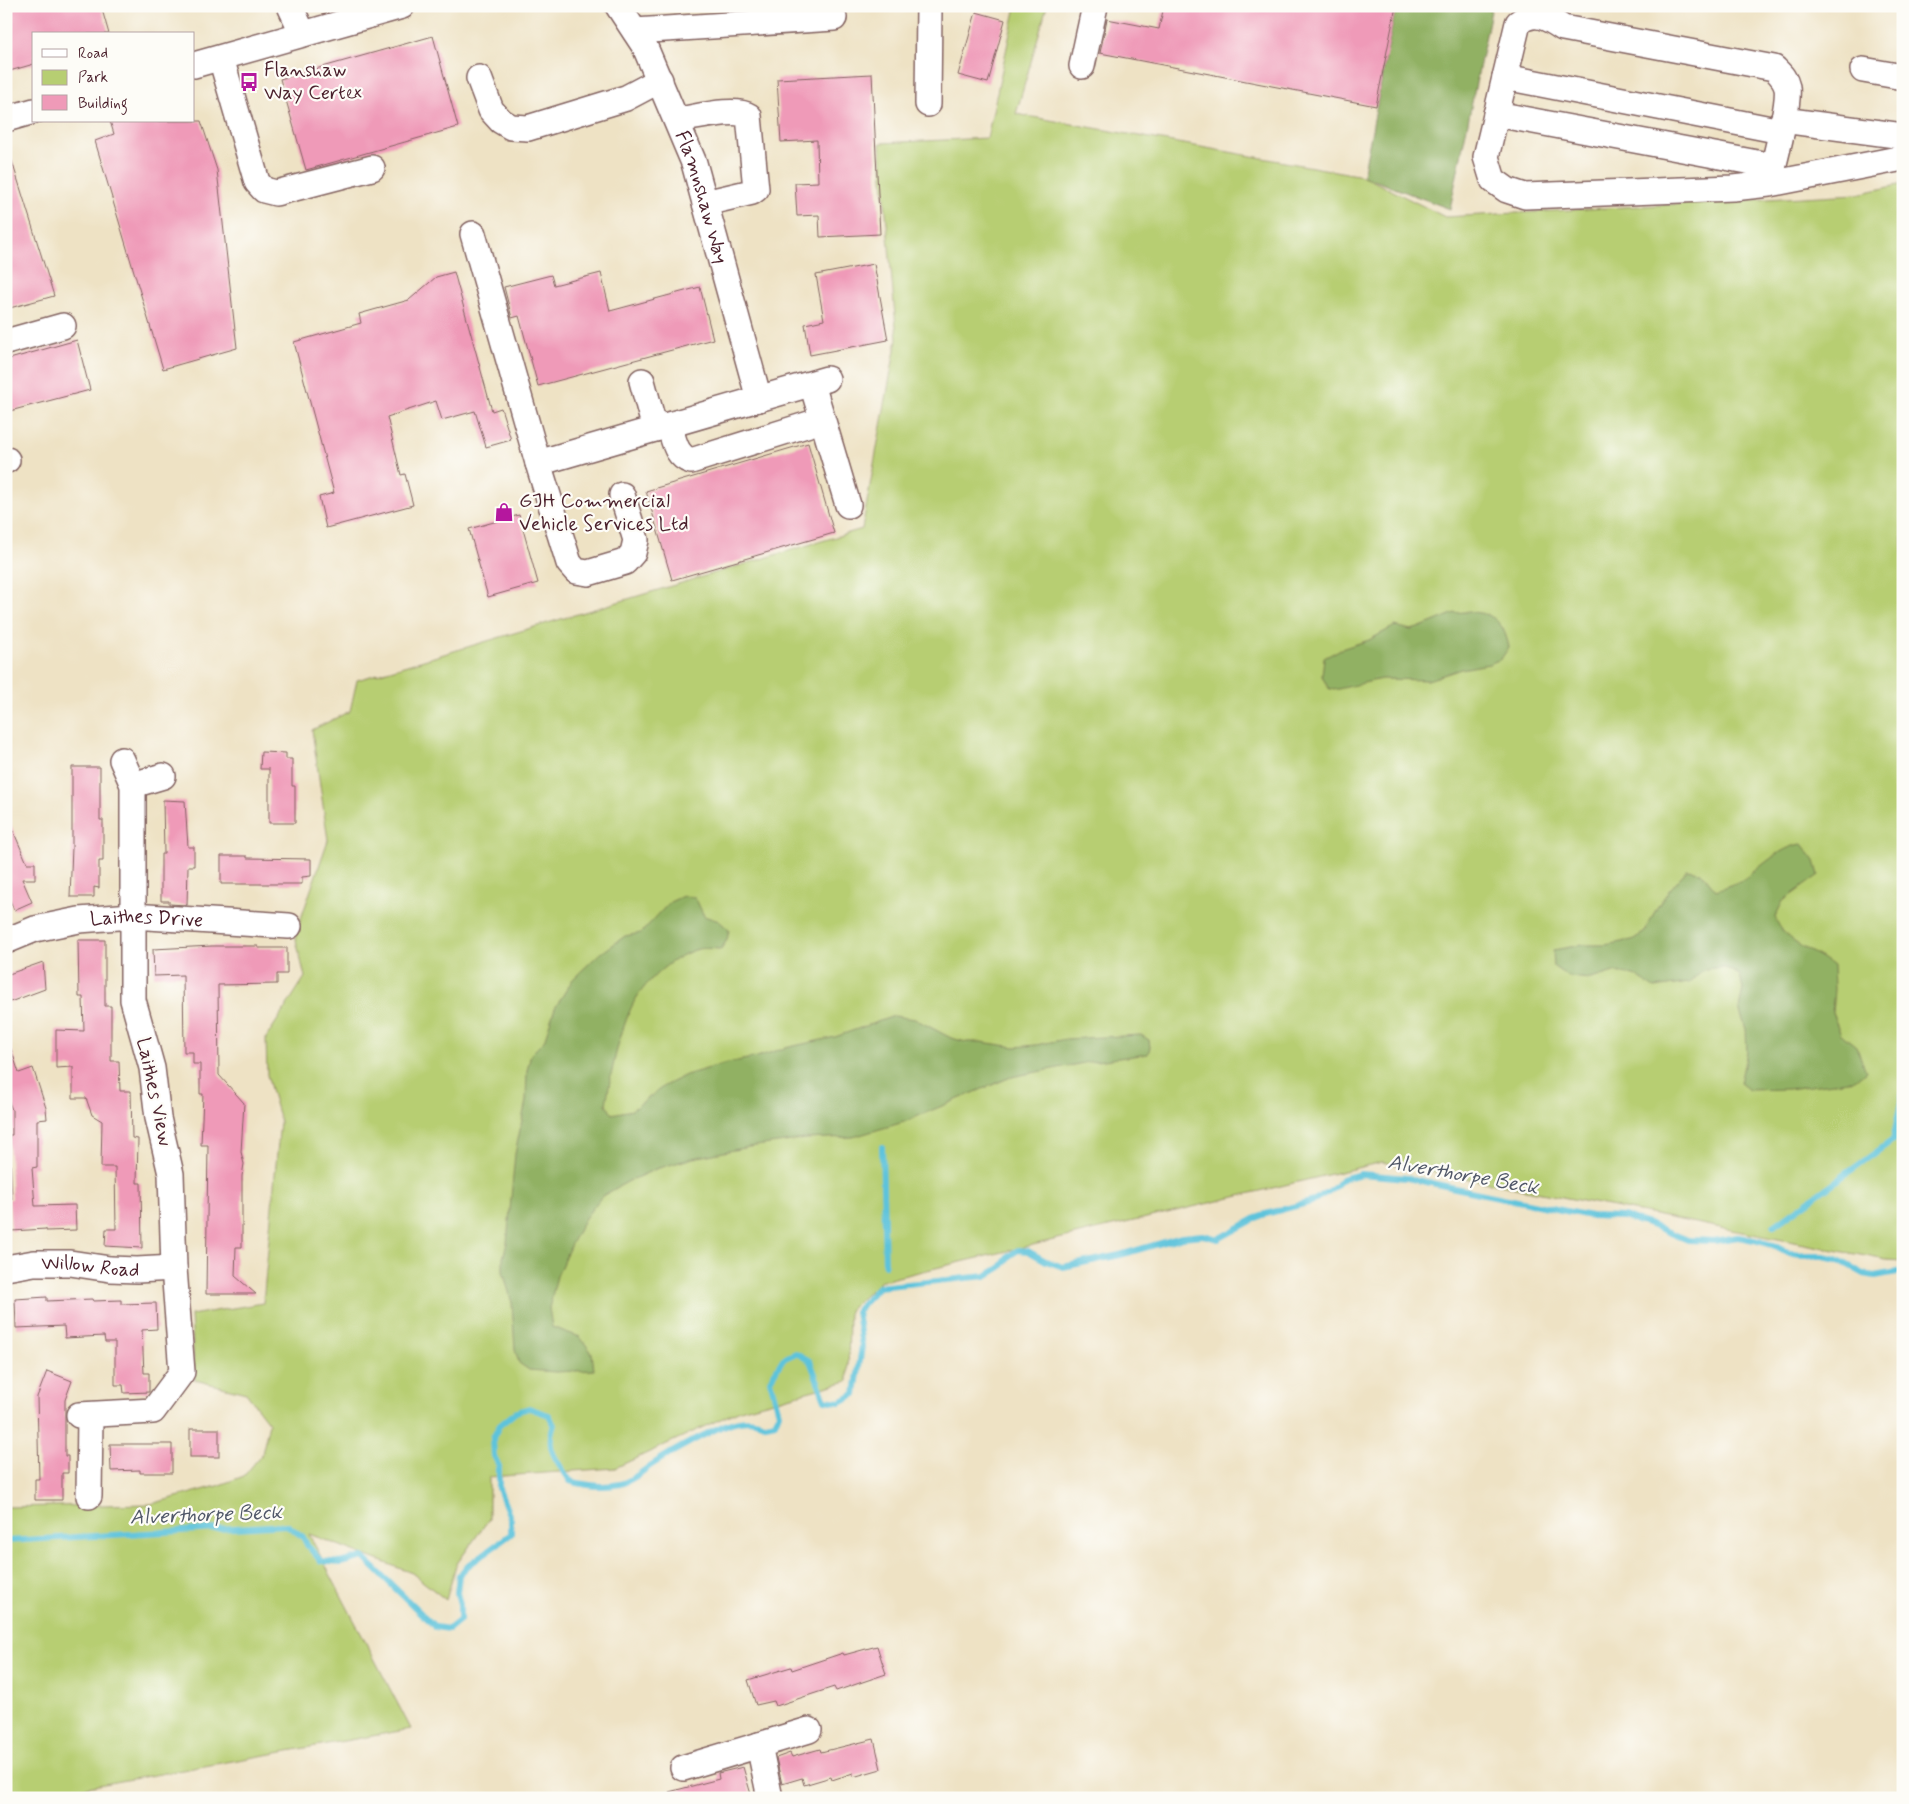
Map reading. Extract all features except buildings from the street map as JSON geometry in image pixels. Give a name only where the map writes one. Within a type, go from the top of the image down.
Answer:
[{"type":"street","points":[[290,6],[302,34]]},
{"type":"street","points":[[195,66],[302,34],[363,12],[402,6]]},
{"type":"street","name":"Flamnshaw Way","points":[[618,6],[645,47],[694,163],[759,399]]},
{"type":"street","points":[[928,104],[929,6]]},
{"type":"street","points":[[1082,66],[1095,6]]},
{"type":"street","points":[[1771,175],[1788,88],[1784,77],[1774,68],[1563,28],[1562,14],[1526,16],[1518,23],[1486,157],[1494,180],[1507,190],[1525,196],[1733,188],[1771,175],[1903,158]]},
{"type":"street","points":[[635,31],[834,18]]},
{"type":"street","points":[[221,58],[257,182],[264,190],[276,194],[372,168]]},
{"type":"street","points":[[1864,70],[1903,77]]},
{"type":"street","points":[[1505,77],[1782,125],[1903,136]]},
{"type":"street","points":[[479,78],[491,110],[501,121],[510,127],[528,128],[626,98],[660,80]]},
{"type":"street","points":[[6,119],[32,112]]},
{"type":"street","points":[[677,120],[732,113],[745,113],[749,116],[756,189],[752,192],[705,203]]},
{"type":"street","points":[[1496,114],[1771,175]]},
{"type":"street","points":[[473,234],[538,463],[569,563],[576,571],[588,573],[625,562],[632,553],[636,540],[622,495]]},
{"type":"street","points":[[6,342],[63,326]]},
{"type":"street","points":[[538,463],[819,381],[822,420],[848,506]]},
{"type":"street","points":[[642,382],[662,427],[678,454],[684,459],[691,461],[822,420]]},
{"type":"street","points":[[122,760],[133,785],[163,776]]},
{"type":"street","name":"Laithes View","points":[[89,1496],[84,1415],[153,1412],[182,1372],[174,1268],[171,1174],[158,1118],[152,1068],[133,1000],[133,785]]},
{"type":"street","name":"Laithes Drive","points":[[6,941],[35,929],[79,920],[132,916],[289,926]]},
{"type":"street","name":"Willow Road","points":[[6,1268],[34,1263],[70,1263],[110,1269],[174,1268]]},
{"type":"street","points":[[683,1768],[809,1730]]},
{"type":"street","points":[[759,1745],[770,1798]]},
{"type":"green space","points":[[1016,6],[1047,6],[1016,114],[1363,176],[1445,217],[1857,194],[1903,184],[1903,1261],[1886,1260],[1382,1162],[881,1281],[849,1310],[848,1381],[740,1410],[615,1468],[489,1477],[489,1519],[456,1565],[446,1600],[412,1573],[309,1534],[411,1729],[26,1798],[6,1798],[6,1507],[151,1504],[217,1486],[244,1476],[262,1454],[269,1423],[246,1393],[195,1380],[191,1315],[263,1303],[280,1121],[267,1075],[266,1038],[305,977],[295,936],[328,840],[312,730],[350,711],[357,680],[862,529],[897,339],[880,143],[987,138]]},
{"type":"green space","points":[[1396,6],[1492,6],[1450,209],[1363,176]]},
{"type":"green space","points":[[1475,612],[1490,616],[1500,624],[1504,630],[1509,647],[1501,659],[1428,680],[1381,679],[1334,690],[1328,688],[1322,676],[1324,658],[1341,649],[1369,640],[1395,626],[1411,630],[1455,613]]},
{"type":"green space","points":[[1802,844],[1815,861],[1819,875],[1783,901],[1775,917],[1780,927],[1792,941],[1833,966],[1832,1013],[1841,1034],[1856,1046],[1866,1071],[1855,1080],[1788,1089],[1749,1090],[1740,1083],[1747,1052],[1746,1029],[1739,1009],[1743,989],[1740,975],[1723,967],[1705,969],[1689,983],[1654,988],[1634,975],[1614,972],[1591,979],[1569,977],[1554,967],[1553,950],[1582,945],[1605,945],[1632,940],[1645,932],[1663,899],[1687,870],[1701,872],[1716,890],[1742,880],[1786,849]]},
{"type":"green space","points":[[683,896],[695,897],[704,916],[719,921],[729,930],[727,940],[721,949],[698,949],[676,959],[649,981],[636,999],[622,1031],[613,1067],[606,1104],[612,1114],[632,1110],[664,1086],[686,1075],[785,1048],[835,1037],[894,1016],[915,1019],[951,1038],[966,1042],[981,1042],[1015,1047],[1066,1039],[1141,1035],[1149,1040],[1148,1054],[1089,1062],[1011,1077],[904,1122],[853,1137],[805,1139],[693,1158],[656,1169],[629,1181],[602,1196],[585,1218],[557,1276],[549,1308],[552,1327],[580,1337],[592,1353],[594,1370],[556,1372],[529,1370],[519,1363],[515,1349],[512,1303],[503,1271],[503,1258],[507,1243],[515,1154],[526,1101],[527,1071],[531,1054],[544,1041],[555,1008],[573,979],[596,957],[625,936],[641,933],[670,902]]},
{"type":"waterway","points":[[1774,1226],[1893,1140],[1903,1093]]},
{"type":"waterway","points":[[882,1147],[885,1265]]},
{"type":"waterway","name":"Alverthorpe Beck","points":[[6,1541],[287,1525],[303,1537],[307,1545],[321,1561],[340,1563],[363,1557],[435,1627],[449,1629],[460,1620],[460,1604],[457,1593],[459,1575],[469,1565],[511,1534],[511,1520],[499,1489],[499,1466],[494,1456],[493,1438],[499,1426],[516,1412],[529,1408],[549,1415],[554,1425],[551,1434],[554,1455],[570,1481],[595,1486],[625,1483],[683,1446],[731,1423],[746,1420],[757,1421],[766,1425],[775,1423],[779,1413],[770,1380],[783,1359],[796,1353],[810,1361],[825,1400],[840,1402],[855,1394],[862,1346],[857,1311],[878,1287],[986,1276],[1001,1267],[1009,1256],[1018,1250],[1028,1251],[1046,1261],[1063,1267],[1120,1255],[1182,1237],[1203,1235],[1218,1239],[1262,1215],[1311,1202],[1334,1188],[1342,1179],[1361,1174],[1407,1178],[1590,1216],[1623,1217],[1651,1225],[1688,1240],[1714,1241],[1738,1237],[1754,1240],[1773,1245],[1788,1253],[1837,1259],[1864,1274],[1875,1276],[1903,1271]]},
{"type":"place","name":"Flanshaw Way Certex","points":[[249,82]]},
{"type":"place","name":"GJH Commercial Vehicle Services Ltd","points":[[504,512]]}]
